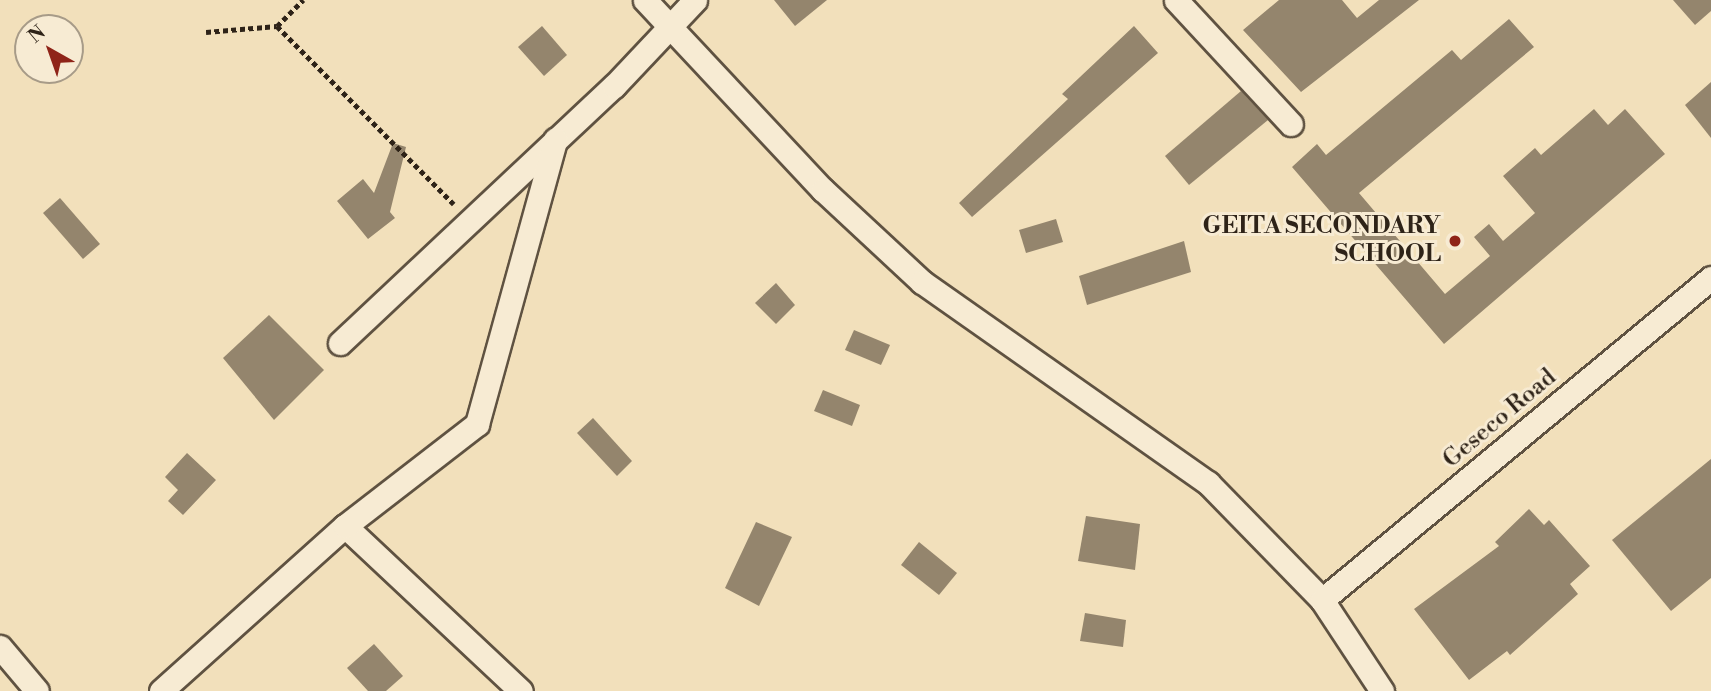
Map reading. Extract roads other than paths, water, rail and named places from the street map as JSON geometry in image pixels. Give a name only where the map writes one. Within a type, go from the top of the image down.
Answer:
[{"type":"street","points":[[645,0],[822,190],[922,282],[1208,483],[1322,600],[1382,691]]},
{"type":"street","points":[[340,343],[469,218],[555,140],[695,0]]},
{"type":"street","points":[[1176,0],[1290,124]]},
{"type":"street","points":[[161,691],[345,526],[477,424],[555,140]]},
{"type":"street","name":"Geseco Road","points":[[1322,600],[1711,278]]},
{"type":"street","points":[[345,526],[521,691]]},
{"type":"street","points":[[0,647],[37,691]]},
{"type":"place","name":"GEITA SECONDARY SCHOOL","points":[[1455,241]]}]
